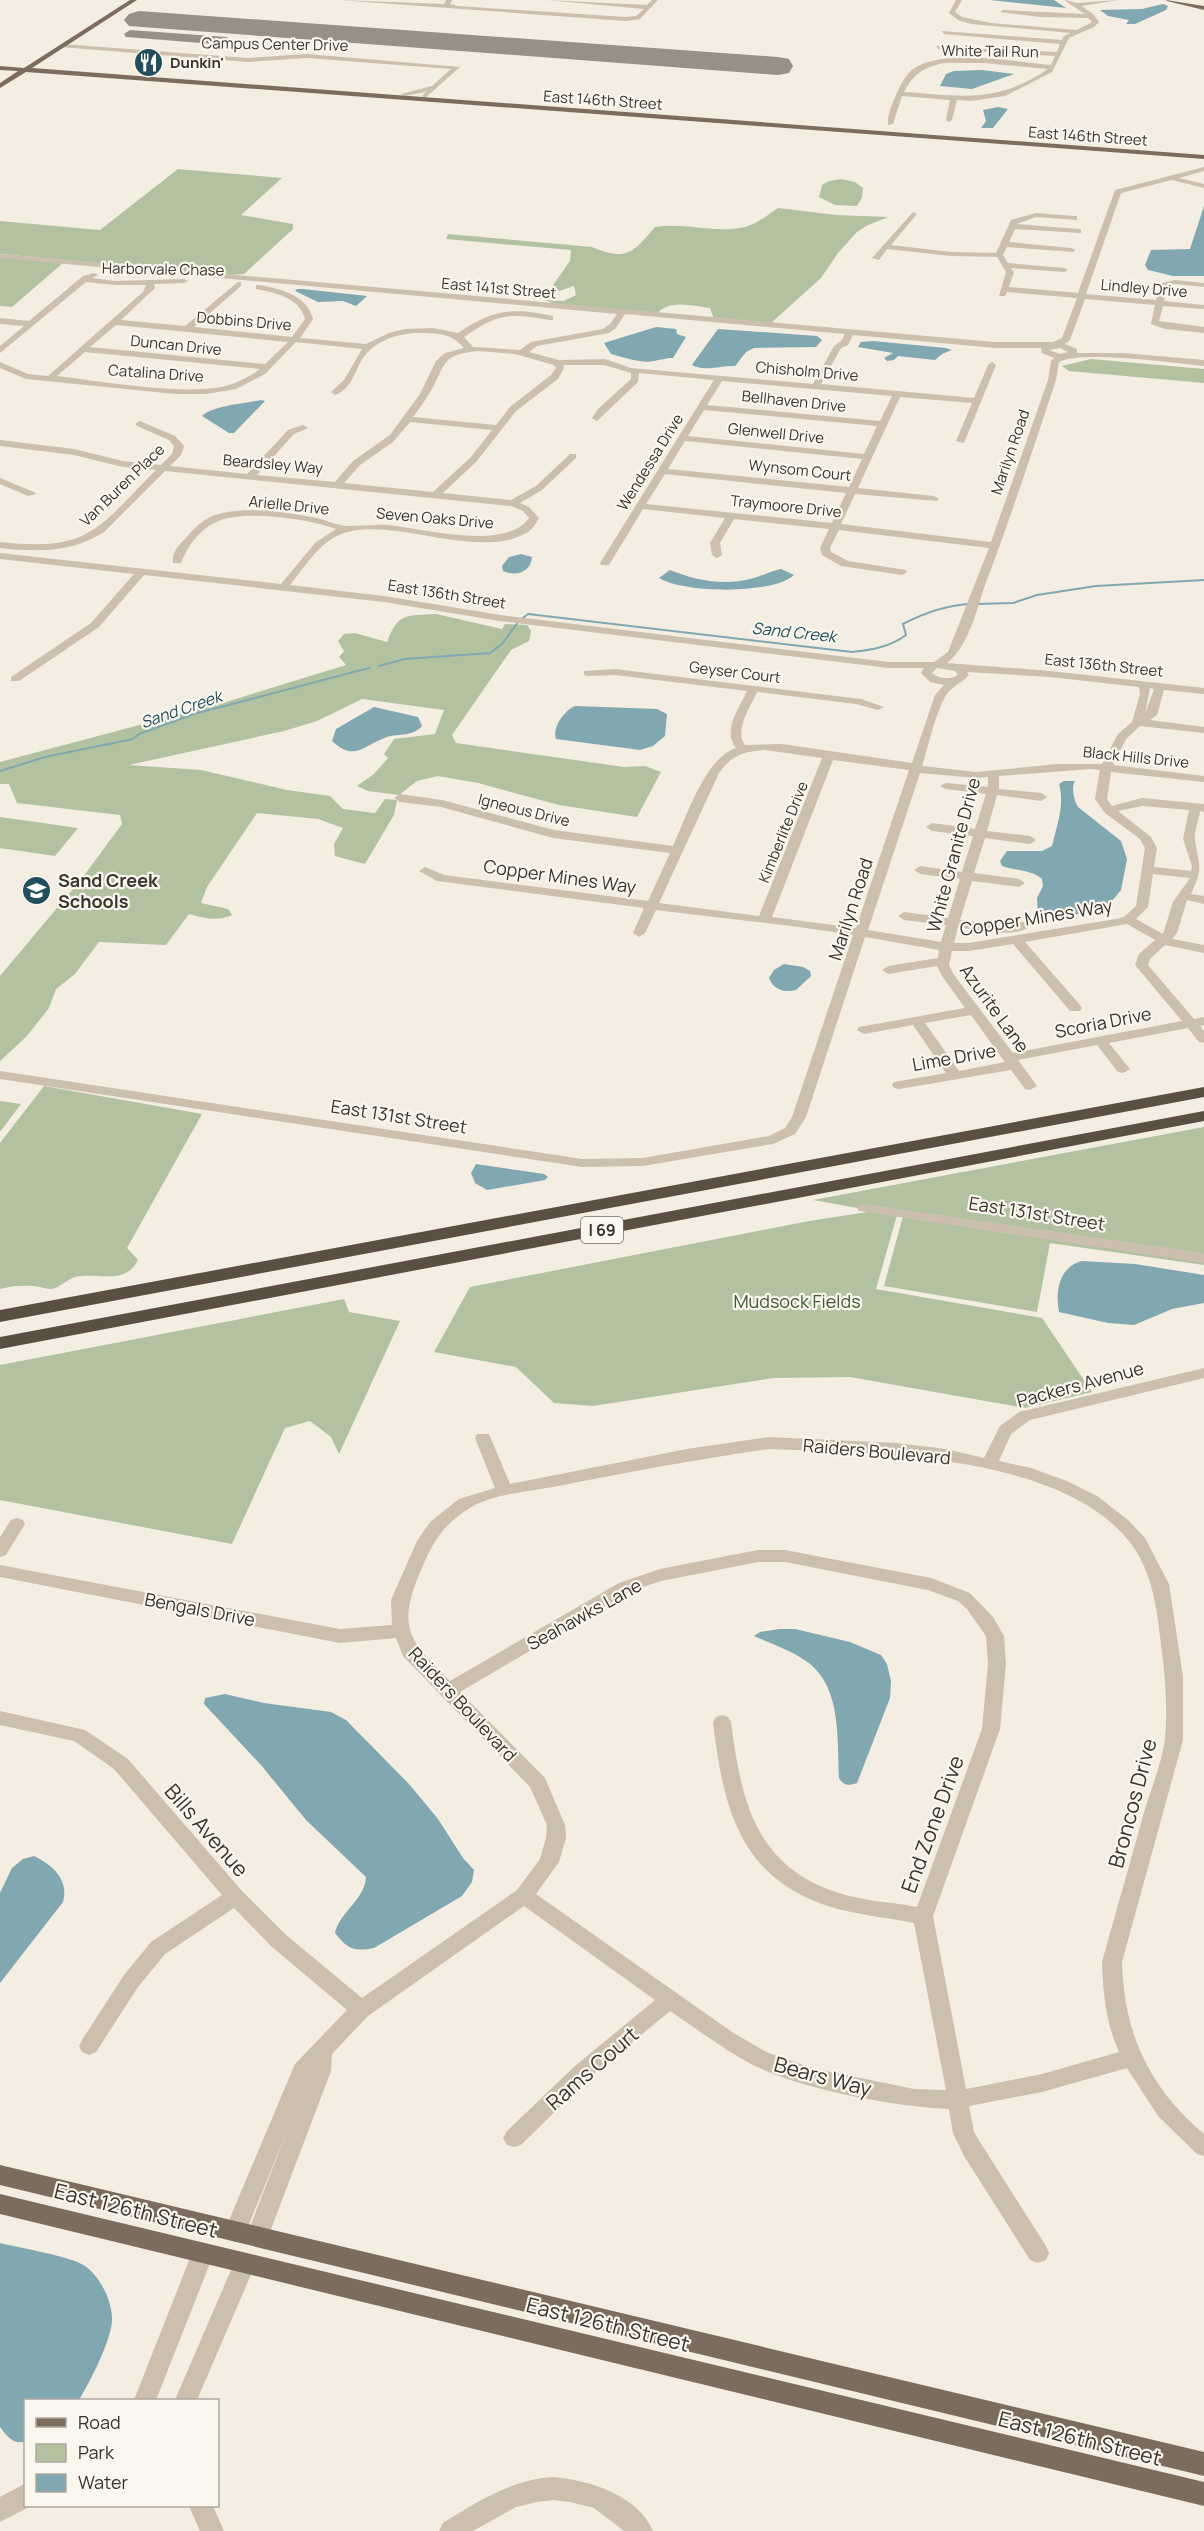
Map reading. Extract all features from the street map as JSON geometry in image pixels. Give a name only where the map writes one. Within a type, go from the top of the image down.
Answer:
[{"type":"highway","name":"I 69","points":[[0,1316],[1204,1092]]},
{"type":"highway","name":"I 69","points":[[0,1343],[1204,1116]]},
{"type":"main road","points":[[0,86],[134,0]]},
{"type":"main road","points":[[1169,0],[1204,8]]},
{"type":"main road","name":"East 146th Street","points":[[0,66],[404,94],[422,98],[1204,155]]},
{"type":"main road","name":"East 146th Street","points":[[28,68],[288,90],[558,106],[1204,155]]},
{"type":"main road","name":"East 126th Street","points":[[0,2175],[1204,2464]]},
{"type":"main road","name":"East 126th Street","points":[[0,2204],[1204,2494]]},
{"type":"street","points":[[341,0],[449,3],[634,19],[655,0]]},
{"type":"street","points":[[549,0],[648,7]]},
{"type":"street","points":[[959,0],[952,13],[962,20],[982,24],[1078,32]]},
{"type":"street","points":[[900,94],[985,99],[1003,95],[1038,78],[1053,67],[1067,36],[1095,24],[1096,20],[1092,16],[1067,0]]},
{"type":"street","points":[[1077,5],[1116,0]]},
{"type":"street","points":[[1003,12],[1092,16]]},
{"type":"street","points":[[944,32],[1063,42]]},
{"type":"street","name":"Campus Center Drive","points":[[63,46],[248,60],[312,56],[457,67],[422,98]]},
{"type":"street","points":[[938,47],[1058,54]]},
{"type":"street","name":"White Tail Run","points":[[890,124],[893,108],[916,70],[933,64],[978,62],[1053,67]]},
{"type":"street","points":[[404,94],[433,88]]},
{"type":"street","points":[[949,120],[954,98]]},
{"type":"street","points":[[1059,352],[1066,340],[1082,296],[1116,195],[1126,188],[1204,169]]},
{"type":"street","points":[[1172,178],[1204,186]]},
{"type":"street","points":[[876,258],[913,214]]},
{"type":"street","points":[[999,255],[1012,226],[1018,219],[1049,215],[1074,218]]},
{"type":"street","points":[[1012,226],[1078,231]]},
{"type":"street","points":[[1004,244],[1071,250]]},
{"type":"street","points":[[886,247],[951,254],[999,255]]},
{"type":"street","points":[[999,255],[1006,265],[1064,270]]},
{"type":"street","name":"East 141st Street","points":[[0,256],[1059,352],[1204,363]]},
{"type":"street","name":"Lindley Drive","points":[[1006,265],[1010,274],[1003,292],[1082,296],[1204,307]]},
{"type":"street","points":[[0,350],[101,266]]},
{"type":"street","name":"Harborvale Chase","points":[[86,279],[115,283],[194,280],[238,284],[282,293],[303,304],[309,313],[309,320],[295,339]]},
{"type":"street","points":[[50,378],[146,294],[151,288],[150,282]]},
{"type":"street","points":[[1204,285],[1167,283],[1155,321],[1156,324],[1204,330]]},
{"type":"street","points":[[187,329],[238,284]]},
{"type":"street","points":[[523,352],[534,344],[598,333],[613,326],[618,312]]},
{"type":"street","points":[[458,337],[483,320],[495,316],[511,314],[550,318]]},
{"type":"street","points":[[0,321],[31,324]]},
{"type":"street","name":"Dobbins Drive","points":[[115,322],[369,347]]},
{"type":"street","points":[[335,392],[344,387],[361,355],[387,335],[403,331],[425,331],[458,337],[470,349]]},
{"type":"street","points":[[838,345],[835,342],[840,331]]},
{"type":"street","points":[[816,386],[838,345],[845,343],[850,332]]},
{"type":"street","name":"Catalina Drive","points":[[0,365],[26,376],[175,391],[206,391],[242,383],[262,372],[295,339]]},
{"type":"street","points":[[1059,352],[1066,340]]},
{"type":"street","name":"Duncan Drive","points":[[83,349],[267,367]]},
{"type":"street","points":[[338,485],[353,466],[388,442],[408,419],[429,385],[438,363],[446,356],[470,349],[492,349],[541,355],[558,363],[560,368],[555,377],[513,410],[474,459],[435,495]]},
{"type":"street","name":"Marilyn Road","points":[[933,671],[952,654],[973,605],[1051,382],[1059,352]]},
{"type":"street","name":"Chisholm Drive","points":[[558,363],[605,362],[633,370],[978,401]]},
{"type":"street","points":[[961,441],[992,365]]},
{"type":"street","points":[[597,418],[601,411],[634,380],[633,370]]},
{"type":"street","name":"Wendessa Drive","points":[[604,563],[720,377]]},
{"type":"street","points":[[897,394],[825,548],[826,553],[836,560],[862,568],[902,572]]},
{"type":"street","name":"Bellhaven Drive","points":[[702,407],[882,424]]},
{"type":"street","points":[[408,419],[497,428]]},
{"type":"street","name":"Van Buren Place","points":[[0,545],[45,549],[77,544],[90,538],[176,455],[179,446],[172,438],[140,424]]},
{"type":"street","points":[[250,476],[291,432],[303,428]]},
{"type":"street","name":"Glenwell Drive","points":[[683,438],[867,457]]},
{"type":"street","name":"Beardsley Way","points":[[0,443],[74,452],[112,462],[513,504]]},
{"type":"street","points":[[513,504],[539,488],[573,456]]},
{"type":"street","name":"Wynsom Court","points":[[663,471],[934,499]]},
{"type":"street","points":[[0,482],[31,495]]},
{"type":"street","name":"Seven Oaks Drive","points":[[283,588],[323,540],[347,530],[389,528],[502,538],[523,533],[533,523],[532,514],[513,504]]},
{"type":"street","name":"Traymoore Drive","points":[[641,506],[996,543]]},
{"type":"street","name":"Arielle Drive","points":[[177,561],[178,552],[202,525],[234,514],[322,522],[347,530]]},
{"type":"street","points":[[717,555],[715,543],[731,515]]},
{"type":"street","name":"East 136th Street","points":[[0,556],[392,600],[525,621],[933,671]]},
{"type":"street","points":[[15,679],[95,625],[141,572]]},
{"type":"street","points":[[952,654],[957,673]]},
{"type":"street","points":[[933,671],[957,673]]},
{"type":"street","points":[[933,671],[957,673]]},
{"type":"street","points":[[933,671],[937,692],[940,695]]},
{"type":"street","name":"East 136th Street","points":[[957,673],[1002,671],[1050,674],[1204,691]]},
{"type":"street","name":"Geyser Court","points":[[588,673],[615,672],[857,701],[878,707]]},
{"type":"street","name":"Marilyn Road","points":[[790,1131],[799,1117],[940,695],[957,673]]},
{"type":"street","points":[[1137,722],[1145,693],[1144,684]]},
{"type":"street","points":[[1160,686],[1151,715],[1137,722],[1116,745],[1107,767],[1101,799],[1109,810],[1142,802],[1200,808],[1189,839],[1199,853],[1197,875],[1175,911],[1173,930],[1144,957],[1141,964],[1198,1023],[1204,1038]]},
{"type":"street","points":[[639,933],[718,763],[728,755],[742,749],[736,741],[734,732],[753,689]]},
{"type":"street","points":[[1137,722],[1204,730]]},
{"type":"street","name":"Black Hills Drive","points":[[742,749],[778,747],[963,775],[1077,766],[1107,767],[1204,779]]},
{"type":"street","name":"Kimberlite Drive","points":[[764,920],[829,756]]},
{"type":"street","name":"White Granite Drive","points":[[946,947],[993,792],[995,783],[993,773]]},
{"type":"street","points":[[946,786],[1041,797]]},
{"type":"street","name":"Igneous Drive","points":[[400,798],[442,804],[553,834],[678,850]]},
{"type":"street","name":"Copper Mines Way","points":[[424,871],[441,878],[764,920],[795,928],[860,935],[928,949],[969,947],[1018,928],[1117,924],[1128,920],[1142,907],[1151,848],[1145,837],[1109,810]]},
{"type":"street","points":[[932,827],[1030,840]]},
{"type":"street","points":[[920,870],[1019,883]]},
{"type":"street","points":[[1149,870],[1197,875]]},
{"type":"street","points":[[1185,896],[1204,900]]},
{"type":"street","points":[[904,916],[1000,929],[1018,928],[1075,1008]]},
{"type":"street","points":[[1128,920],[1163,940],[1204,949]]},
{"type":"street","name":"Azurite Lane","points":[[946,947],[943,961],[945,971],[1030,1086]]},
{"type":"street","points":[[888,970],[943,961]]},
{"type":"street","points":[[864,1030],[974,1011]]},
{"type":"street","points":[[917,1021],[955,1075]]},
{"type":"street","name":"Scoria Drive","points":[[1011,1061],[1100,1041],[1198,1023]]},
{"type":"street","points":[[1100,1041],[1123,1069]]},
{"type":"street","name":"Lime Drive","points":[[899,1085],[955,1075],[1011,1061]]},
{"type":"street","name":"East 131st Street","points":[[0,1075],[582,1163],[620,1164],[654,1161],[762,1143],[779,1138],[790,1131]]},
{"type":"street","name":"East 131st Street","points":[[864,1208],[1204,1258]]},
{"type":"street","name":"Packers Avenue","points":[[990,1463],[1003,1431],[1012,1422],[1025,1416],[1204,1372]]},
{"type":"street","points":[[483,1438],[505,1491]]},
{"type":"street","name":"Raiders Boulevard","points":[[246,2235],[321,2071],[322,2053],[340,2028],[361,2010],[524,1896],[549,1862],[554,1847],[556,1825],[550,1806],[538,1783],[409,1651],[401,1631],[400,1600],[425,1541],[449,1514],[465,1503],[505,1491],[687,1455],[769,1443],[896,1449],[990,1463]]},
{"type":"street","name":"Broncos Drive","points":[[990,1463],[1061,1485],[1091,1500],[1122,1524],[1139,1542],[1150,1560],[1165,1606],[1174,1677],[1174,1740],[1112,1962],[1110,1985],[1115,2010],[1131,2058],[1166,2110],[1204,2147]]},
{"type":"street","points":[[0,1551],[17,1524]]},
{"type":"street","name":"Seahawks Lane","points":[[448,1691],[625,1587],[660,1575],[758,1556],[784,1556],[931,1584],[964,1597],[973,1605]]},
{"type":"street","name":"Bengals Drive","points":[[0,1571],[340,1636],[401,1631]]},
{"type":"street","name":"End Zone Drive","points":[[973,1605],[995,1636],[997,1664],[991,1729],[923,1916],[964,2133],[1038,2253]]},
{"type":"street","name":"Bills Avenue","points":[[0,1718],[80,1735],[121,1764],[235,1897],[278,1940],[361,2010]]},
{"type":"street","points":[[722,1722],[725,1754],[745,1829],[757,1849],[778,1871],[804,1888],[840,1902],[923,1916]]},
{"type":"street","name":"Bears Way","points":[[524,1896],[725,2038],[784,2069],[812,2077],[914,2098],[956,2100],[1042,2083],[1131,2058]]},
{"type":"street","points":[[89,2046],[131,1981],[158,1948],[235,1897]]},
{"type":"street","name":"Rams Court","points":[[514,2138],[582,2072],[670,1999]]},
{"type":"street","points":[[145,2399],[203,2253]]},
{"type":"street","points":[[186,2399],[245,2263]]},
{"type":"street","points":[[451,2531],[503,2501],[547,2488],[573,2490],[597,2497],[626,2515],[641,2531]]},
{"type":"street","points":[[0,2510],[24,2496]]},
{"type":"street","points":[[202,2507],[212,2531]]},
{"type":"green space","points":[[178,169],[282,178],[241,215],[293,224],[293,229],[244,274],[229,275],[0,254],[0,221],[100,230]]},
{"type":"green space","points":[[841,179],[855,182],[863,188],[862,198],[857,206],[835,205],[819,197],[822,185]]},
{"type":"green space","points":[[778,208],[836,215],[888,217],[857,232],[838,253],[821,278],[771,323],[714,319],[710,308],[689,305],[668,306],[657,314],[559,305],[544,300],[564,301],[576,295],[574,286],[553,293],[551,288],[570,261],[571,250],[446,239],[448,234],[592,247],[613,254],[621,254],[634,249],[655,227],[734,229],[754,224]]},
{"type":"green space","points":[[0,257],[63,263],[12,307],[0,306]]},
{"type":"green space","points":[[1091,359],[1204,369],[1204,383],[1069,371],[1062,366]]},
{"type":"green space","points":[[436,614],[502,629],[505,624],[527,625],[531,631],[529,641],[511,650],[452,735],[456,743],[624,767],[645,766],[661,772],[637,817],[559,805],[478,783],[438,776],[417,781],[399,795],[368,791],[357,786],[374,774],[388,758],[384,754],[394,739],[435,734],[444,710],[362,699],[317,721],[284,731],[129,765],[201,770],[287,790],[330,796],[343,809],[375,813],[385,799],[397,800],[394,815],[365,864],[335,856],[334,844],[343,828],[318,819],[257,813],[207,887],[201,903],[228,909],[232,915],[216,919],[189,914],[166,945],[99,942],[75,974],[56,989],[49,1008],[26,1037],[0,1061],[0,976],[83,877],[122,824],[120,815],[17,803],[9,784],[0,784],[0,762],[226,702],[346,665],[339,657],[344,651],[338,641],[344,634],[355,633],[387,642],[400,620],[411,616]]},
{"type":"green space","points":[[0,817],[78,828],[55,856],[0,848]]},
{"type":"green space","points":[[44,1086],[202,1114],[127,1248],[138,1260],[132,1268],[118,1275],[75,1277],[51,1289],[12,1286],[0,1289],[0,1143]]},
{"type":"green space","points":[[0,1101],[21,1104],[0,1132]]},
{"type":"green space","name":"Mudsock Fields","points":[[1204,1127],[1204,1265],[1050,1243],[1037,1312],[884,1286],[903,1216],[897,1215],[876,1289],[1042,1318],[1092,1392],[1025,1408],[850,1377],[774,1378],[593,1406],[554,1403],[516,1367],[434,1352],[470,1287],[809,1221],[874,1211],[813,1200]]},
{"type":"green space","points":[[344,1299],[349,1312],[400,1321],[339,1454],[331,1437],[310,1421],[285,1428],[232,1544],[0,1500],[0,1365]]},
{"type":"water","points":[[990,0],[1054,0],[1066,8]]},
{"type":"water","points":[[1163,4],[1168,6],[1166,10],[1135,24],[1126,24],[1129,20],[1108,16],[1100,10],[1142,9]]},
{"type":"water","points":[[982,70],[1014,74],[972,89],[940,86],[946,74],[954,71]]},
{"type":"water","points":[[998,107],[1008,109],[993,128],[981,128],[986,121],[983,110]]},
{"type":"water","points":[[1204,206],[1204,276],[1173,276],[1148,270],[1145,265],[1151,250],[1190,249]]},
{"type":"water","points":[[297,289],[367,296],[356,306],[343,301],[318,302],[295,291]]},
{"type":"water","points":[[656,327],[676,329],[677,334],[686,337],[673,358],[649,362],[632,360],[611,354],[604,343]]},
{"type":"water","points":[[718,329],[817,336],[822,340],[816,347],[754,348],[746,352],[735,366],[708,368],[692,365]]},
{"type":"water","points":[[873,341],[952,350],[935,360],[898,356],[894,360],[887,361],[884,358],[893,353],[858,347],[861,342]]},
{"type":"water","points":[[265,401],[234,433],[229,433],[202,416],[221,407]]},
{"type":"water","points":[[521,554],[532,557],[526,570],[518,573],[503,571],[502,566],[509,557]]},
{"type":"water","points":[[781,569],[794,575],[767,586],[748,589],[687,587],[659,578],[670,570],[699,579],[730,582],[754,578]]},
{"type":"water","points":[[575,706],[657,709],[667,714],[665,736],[653,746],[640,750],[556,739],[556,729],[560,720]]},
{"type":"water","points":[[374,707],[418,717],[422,726],[414,732],[387,737],[354,751],[347,751],[332,741],[336,729]]},
{"type":"water","points":[[1064,781],[1075,781],[1073,787],[1078,807],[1121,841],[1127,859],[1121,890],[1107,907],[1074,915],[1038,916],[1037,898],[1043,886],[1042,879],[1028,872],[1002,866],[1000,861],[1007,851],[1042,851],[1052,846],[1061,807],[1059,784]]},
{"type":"water","points":[[784,964],[803,967],[810,971],[811,976],[796,990],[780,990],[769,978],[774,970]]},
{"type":"water","points":[[476,1164],[544,1174],[548,1177],[545,1180],[487,1190],[475,1183],[471,1173]]},
{"type":"water","points":[[1082,1261],[1135,1264],[1204,1275],[1204,1303],[1172,1309],[1134,1325],[1108,1323],[1059,1312],[1060,1281],[1068,1269]]},
{"type":"water","points":[[795,1629],[850,1642],[881,1655],[887,1664],[891,1681],[890,1698],[857,1783],[846,1785],[839,1778],[836,1716],[827,1687],[820,1674],[796,1655],[754,1636],[760,1632]]},
{"type":"water","points":[[225,1694],[264,1703],[331,1712],[346,1720],[409,1784],[438,1819],[463,1858],[474,1870],[472,1882],[462,1896],[374,1948],[362,1950],[343,1943],[335,1933],[342,1918],[365,1885],[366,1877],[306,1820],[261,1765],[204,1704],[205,1698]]},
{"type":"water","points":[[34,1856],[58,1874],[64,1887],[63,1902],[0,1983],[0,1893],[12,1868],[23,1859]]},
{"type":"water","points":[[0,2243],[57,2256],[85,2266],[97,2278],[106,2294],[112,2320],[105,2347],[80,2399],[24,2399],[24,2442],[13,2441],[0,2427]]},
{"type":"waterway","name":"Sand Creek","points":[[977,604],[1013,603],[1037,595],[1096,586],[1204,580]]},
{"type":"waterway","name":"Sand Creek","points":[[379,666],[405,659],[490,653],[502,644],[518,622],[528,614],[852,652],[880,647],[900,639],[906,635],[903,624],[919,616],[944,608],[971,604]]},
{"type":"waterway","name":"Sand Creek","points":[[0,771],[45,757],[133,739],[139,734],[194,714],[369,668]]},
{"type":"taxiway","points":[[130,34],[226,41]]},
{"type":"runway","points":[[139,20],[778,66]]},
{"type":"place","name":"Dunkin'","points":[[149,62]]},
{"type":"place","name":"Sand Creek Schools","points":[[37,890]]}]
